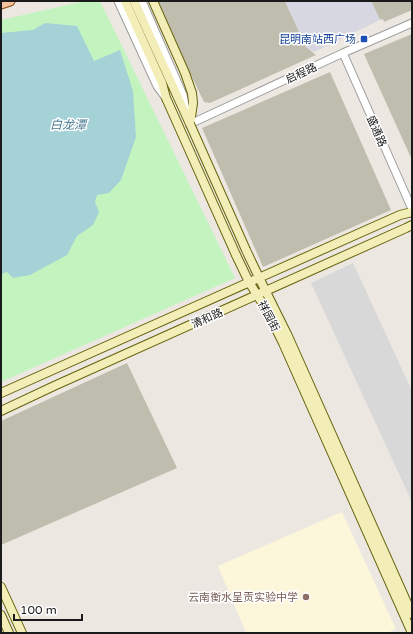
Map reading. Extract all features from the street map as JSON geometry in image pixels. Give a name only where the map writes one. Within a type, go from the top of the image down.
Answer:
[{"type":"main road","points":[[1,4],[10,1]]},
{"type":"main road","name":"祥园街","points":[[124,1],[162,83],[166,98],[236,255],[249,282],[266,309],[283,343],[412,633]]},
{"type":"main road","name":"祥园街","points":[[134,1],[246,250],[287,334],[412,614]]},
{"type":"main road","points":[[154,1],[192,93],[193,103],[190,124]]},
{"type":"main road","name":"清和路","points":[[1,393],[400,215],[412,212]]},
{"type":"main road","name":"清和路","points":[[1,411],[412,225]]},
{"type":"main road","points":[[1,587],[22,633]]},
{"type":"main road","points":[[1,615],[9,633]]},
{"type":"street","points":[[118,1],[156,86],[166,98]]},
{"type":"street","points":[[142,1],[183,95],[190,124]]},
{"type":"street","name":"启程路","points":[[190,124],[343,53],[412,23]]},
{"type":"street","name":"盛通路","points":[[343,53],[412,209]]},
{"type":"shaded area","points":[[155,1],[285,1],[306,47],[316,55],[210,103],[204,102]]},
{"type":"shaded area","points":[[285,1],[371,1],[380,20],[314,52],[306,47]]},
{"type":"shaded area","points":[[371,1],[412,1],[412,10],[384,22],[383,19],[380,20]]},
{"type":"shaded area","points":[[412,34],[412,160],[364,54]]},
{"type":"shaded area","points":[[330,72],[391,210],[263,267],[202,128]]},
{"type":"shaded area","points":[[353,263],[412,391],[412,502],[311,283]]},
{"type":"shaded area","points":[[127,363],[177,468],[1,545],[1,421]]},
{"type":"shaded area","name":"云南衡水呈贡实验中学","points":[[342,512],[396,629],[387,633],[246,633],[218,566]]},
{"type":"green space","points":[[85,1],[100,1],[235,278],[1,382],[1,20]]},
{"type":"water","name":"白龙潭","points":[[45,23],[77,26],[94,61],[120,50],[133,91],[136,137],[121,180],[109,193],[97,195],[95,202],[99,212],[93,225],[77,236],[67,255],[30,275],[13,278],[7,272],[1,274],[1,33],[33,30]]},
{"type":"place","name":"昆明南站西广场","points":[[364,39]]},
{"type":"place","name":"云南衡水呈贡实验中学","points":[[306,597]]}]
